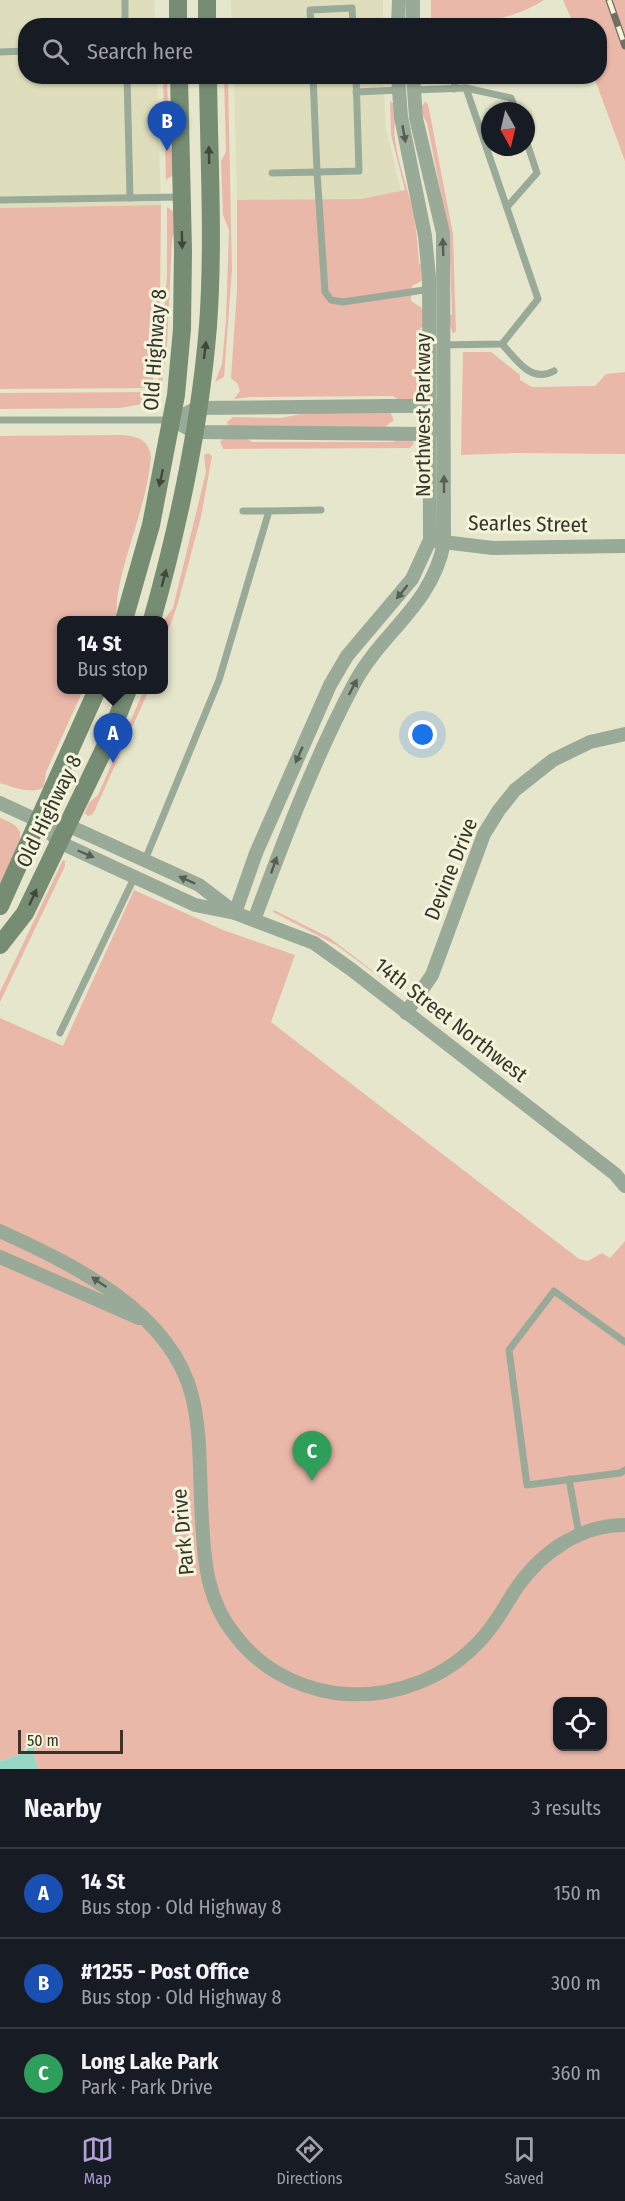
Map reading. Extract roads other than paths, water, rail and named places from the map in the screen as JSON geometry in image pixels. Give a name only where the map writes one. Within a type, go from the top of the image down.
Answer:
[{"type":"street","points":[[178,0],[178,18]]},
{"type":"street","points":[[207,0],[207,18]]},
{"type":"street","points":[[398,18],[399,0]]},
{"type":"street","points":[[413,0],[413,18]]},
{"type":"street","name":"Old Highway 8","points":[[125,616],[151,525],[173,420],[182,329],[179,84]]},
{"type":"street","points":[[153,616],[182,502],[208,327],[211,257],[208,84]]},
{"type":"street","name":"Northwest Parkway","points":[[254,920],[281,843],[355,681],[420,601],[439,565],[429,434],[429,289],[425,236],[398,84]]},
{"type":"street","name":"Northwest Parkway","points":[[235,913],[256,853],[317,714],[347,656],[403,592],[437,542],[443,421],[442,233],[416,118],[413,84]]},
{"type":"street","points":[[429,406],[443,421],[429,434],[194,432],[173,420],[197,408],[429,406]]},
{"type":"street","name":"Searles Street","points":[[437,542],[494,548],[625,546]]},
{"type":"street","name":"Old Highway 8","points":[[0,906],[95,694]]},
{"type":"street","name":"Old Highway 8","points":[[0,945],[26,913],[106,745],[126,694]]},
{"type":"street","points":[[317,714],[335,723]]},
{"type":"street","name":"Devine Drive","points":[[406,1013],[432,975],[484,834],[499,810],[515,790],[553,760],[590,742],[625,734]]},
{"type":"street","name":"14th Street Northwest","points":[[0,803],[39,821],[67,825],[199,885],[235,913]]},
{"type":"street","name":"14th Street Northwest","points":[[39,821],[59,842],[195,905],[235,913],[314,944],[352,969],[615,1174],[625,1186]]},
{"type":"street","points":[[135,876],[145,860]]},
{"type":"street","name":"Park Drive","points":[[0,1231],[66,1262],[116,1294],[157,1332],[176,1358],[192,1395],[197,1426],[204,1562],[210,1590],[224,1621],[242,1644],[261,1662],[285,1678],[322,1690],[367,1694],[400,1689],[434,1677],[461,1659],[484,1637],[535,1565],[549,1552],[579,1534],[603,1526],[625,1525]]},
{"type":"street","name":"Park Drive","points":[[0,1257],[143,1320]]},
{"type":"street","points":[[56,1283],[66,1262]]},
{"type":"lane","points":[[125,0],[125,18]]},
{"type":"lane","points":[[310,18],[310,10],[352,8],[353,18]]},
{"type":"lane","points":[[0,52],[18,51]]},
{"type":"lane","points":[[127,84],[130,198]]},
{"type":"lane","points":[[313,84],[325,292],[331,300],[343,302],[429,289],[444,289]]},
{"type":"lane","points":[[272,173],[359,171],[356,84]]},
{"type":"lane","points":[[356,92],[393,84]]},
{"type":"lane","points":[[420,84],[454,89],[466,88],[512,98],[513,102]]},
{"type":"lane","points":[[454,89],[455,84]]},
{"type":"lane","points":[[466,88],[538,299],[501,344]]},
{"type":"lane","points":[[507,207],[537,173],[531,156]]},
{"type":"lane","points":[[0,200],[182,197]]},
{"type":"lane","points":[[429,345],[501,344],[528,372],[539,375],[554,371]]},
{"type":"lane","points":[[0,420],[173,420]]},
{"type":"lane","points":[[243,511],[321,510]]},
{"type":"lane","points":[[145,860],[219,680],[269,511]]},
{"type":"lane","points":[[60,1033],[135,876]]},
{"type":"lane","points":[[625,1342],[554,1291],[508,1350],[527,1485],[620,1473],[625,1470]]},
{"type":"lane","points":[[568,1479],[579,1534]]},
{"type":"water","points":[[31,1740],[37,1744],[33,1753],[38,1769],[0,1769],[0,1761],[26,1752]]},
{"type":"railway","points":[[609,0],[625,46]]},
{"type":"place","name":"#1255 - Post Office","points":[[167,151]]},
{"type":"place","name":"14 St","points":[[113,763]]},
{"type":"place","name":"Long Lake Park","points":[[312,1481]]}]
